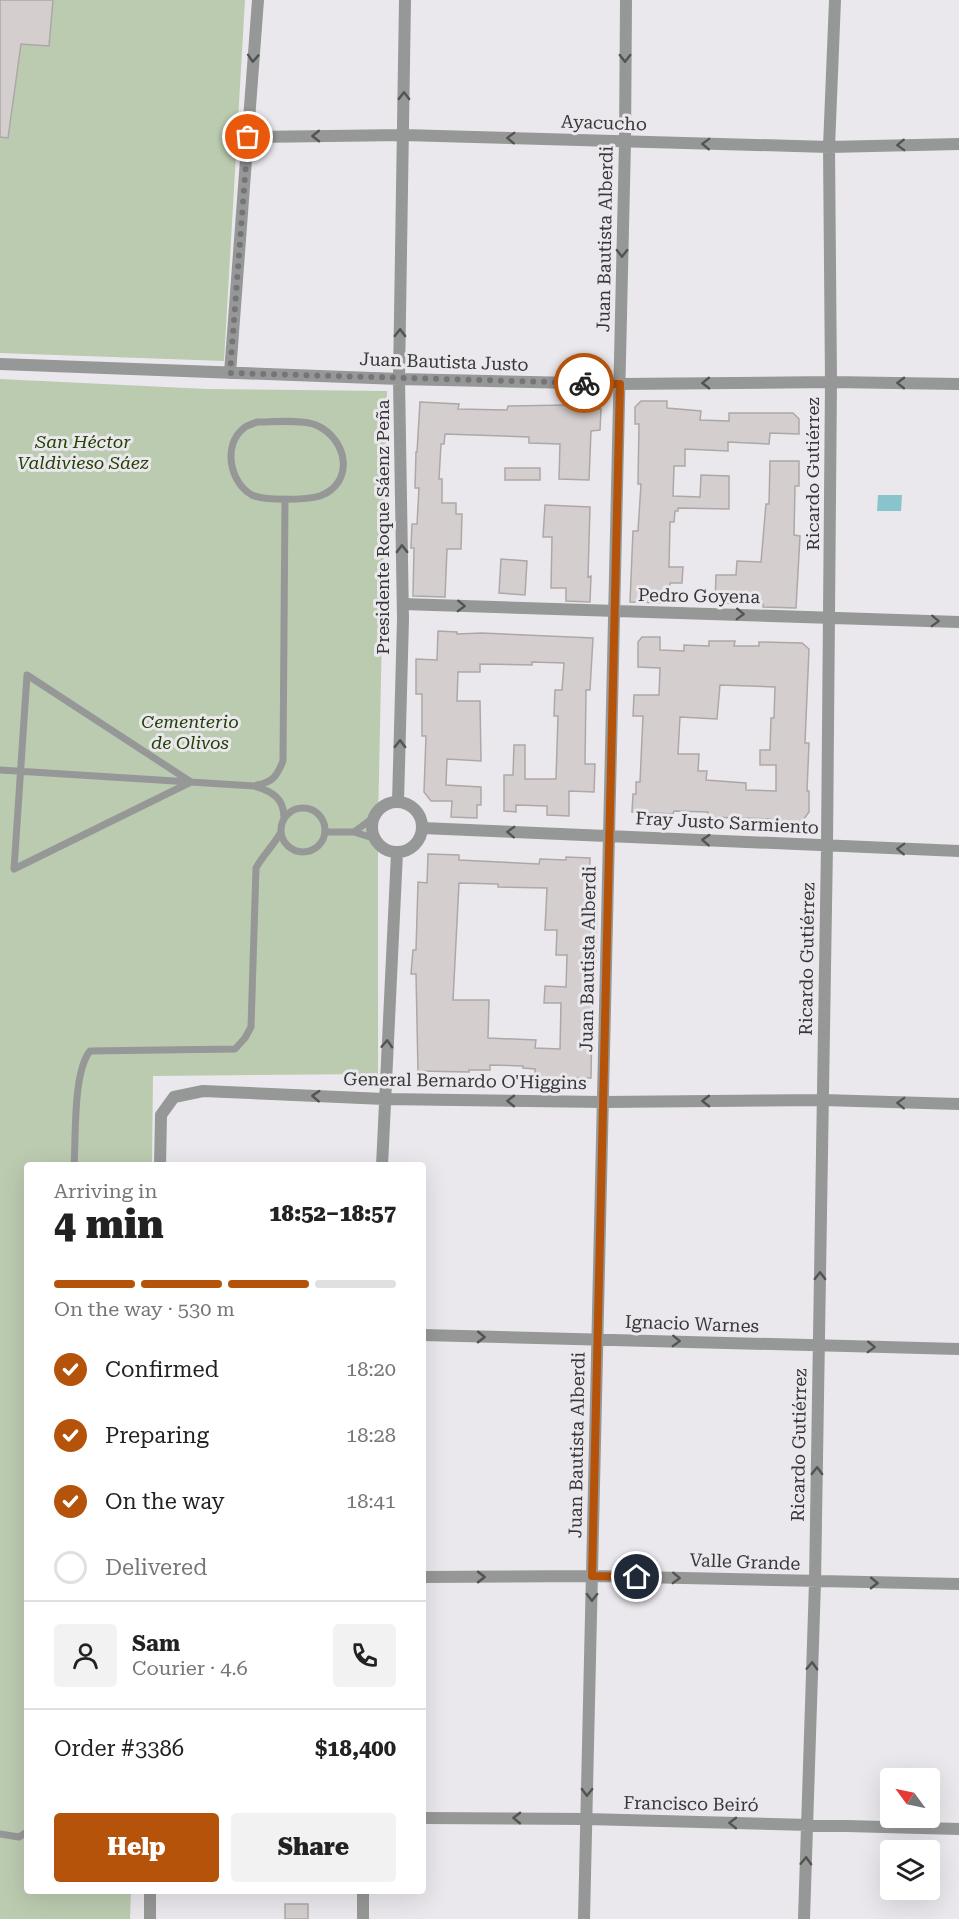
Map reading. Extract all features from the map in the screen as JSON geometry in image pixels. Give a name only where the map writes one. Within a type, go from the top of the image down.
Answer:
[{"type":"street","points":[[230,373],[258,0]]},
{"type":"street","name":"Presidente Roque Sáenz Peña","points":[[399,802],[403,604],[399,379],[405,0]]},
{"type":"street","name":"Juan Bautista Alberdi","points":[[584,1919],[620,384],[626,0]]},
{"type":"street","name":"Ricardo Gutiérrez","points":[[804,1919],[815,1582],[823,1100],[830,617],[829,147],[835,0]]},
{"type":"street","name":"Ayacucho","points":[[248,137],[403,135],[829,147],[959,144]]},
{"type":"street","name":"Juan Bautista Justo","points":[[0,364],[399,379],[620,384],[831,382],[959,384]]},
{"type":"street","name":"Pedro Goyena","points":[[403,604],[959,622]]},
{"type":"street","points":[[399,802],[413,808],[418,813],[422,828],[417,843],[405,852],[397,853],[381,848],[374,838],[371,826],[373,818],[383,806],[399,802]]},
{"type":"street","name":"Fray Justo Sarmiento","points":[[422,828],[959,851]]},
{"type":"street","points":[[382,1162],[397,853]]},
{"type":"street","name":"General Bernardo O'Higgins","points":[[160,1162],[161,1115],[174,1097],[203,1091],[384,1100],[823,1100],[959,1104]]},
{"type":"street","name":"Ignacio Warnes","points":[[426,1335],[959,1349]]},
{"type":"street","name":"Valle Grande","points":[[426,1577],[592,1576],[959,1584]]},
{"type":"street","name":"Francisco Beiró","points":[[426,1818],[587,1819],[959,1829]]},
{"type":"street","points":[[150,1894],[150,1919]]},
{"type":"street","points":[[363,1894],[363,1919]]},
{"type":"lane","points":[[257,422],[314,423],[339,443],[344,458],[342,472],[326,494],[311,499],[285,499],[253,496],[240,485],[233,471],[231,458],[234,442],[244,428],[257,422]]},
{"type":"lane","points":[[254,786],[269,783],[278,776],[283,761],[285,499]]},
{"type":"lane","points":[[27,675],[191,782],[14,870],[27,675]]},
{"type":"lane","points":[[0,770],[254,786],[267,789],[284,806],[281,832],[273,847],[261,858],[256,868],[250,1027],[245,1038],[235,1049],[90,1051],[83,1060],[79,1086],[74,1162]]},
{"type":"lane","points":[[281,832],[287,845],[292,849],[306,852],[318,845],[325,832],[322,819],[311,809],[296,809],[284,818]]},
{"type":"lane","points":[[354,832],[373,818]]},
{"type":"lane","points":[[325,832],[354,832],[374,838]]},
{"type":"lane","points":[[0,1834],[18,1837],[24,1834]]},
{"type":"green space","points":[[0,0],[245,0],[224,361],[0,353]]},
{"type":"green space","name":"Cementerio de Olivos","points":[[0,379],[207,389],[387,391],[378,823],[378,1074],[153,1076],[152,1162],[24,1162],[24,1894],[131,1894],[130,1919],[0,1919]]},
{"type":"water","points":[[878,495],[902,495],[901,511],[877,511]]},
{"type":"building","points":[[0,0],[53,0],[49,46],[21,44],[8,138],[0,137]]},
{"type":"building","points":[[641,401],[667,401],[667,408],[701,411],[700,420],[729,421],[729,413],[793,413],[799,419],[799,434],[770,433],[769,444],[728,442],[728,451],[685,449],[685,466],[674,466],[673,496],[700,497],[701,475],[729,476],[729,509],[678,508],[678,511],[675,511],[674,522],[670,522],[669,567],[683,567],[682,583],[670,583],[669,603],[630,602],[633,531],[638,531],[641,484],[638,484],[639,424],[635,424],[635,407]]},
{"type":"building","points":[[420,402],[459,404],[458,409],[507,410],[508,406],[589,405],[589,409],[601,409],[600,430],[591,431],[589,480],[559,479],[560,444],[529,443],[529,437],[445,434],[444,444],[441,444],[439,479],[442,479],[442,503],[456,503],[456,514],[462,514],[461,549],[447,549],[445,597],[413,596],[414,548],[411,548],[412,524],[417,524],[419,488],[415,488]]},
{"type":"building","points":[[770,461],[799,461],[799,486],[795,486],[794,535],[800,536],[796,608],[763,607],[763,604],[715,603],[716,575],[736,575],[737,561],[761,562],[766,504],[769,504]]},
{"type":"building","points":[[505,468],[540,468],[540,480],[505,480]]},
{"type":"building","points":[[545,505],[590,507],[588,577],[591,576],[590,602],[566,601],[566,588],[551,588],[552,537],[543,537]]},
{"type":"building","points":[[501,559],[527,561],[525,595],[499,593]]},
{"type":"building","points":[[438,631],[457,632],[457,634],[593,638],[590,690],[586,690],[585,764],[595,764],[594,792],[569,791],[569,816],[547,815],[547,806],[516,805],[516,812],[504,811],[504,775],[513,775],[514,745],[525,745],[525,779],[556,779],[558,716],[554,716],[555,690],[562,690],[564,663],[480,664],[480,672],[458,672],[457,701],[480,701],[481,761],[447,759],[446,785],[481,787],[481,805],[477,805],[477,818],[451,817],[452,801],[431,801],[424,792],[426,736],[422,736],[422,694],[416,694],[416,659],[437,660]]},
{"type":"building","points":[[642,637],[660,637],[660,650],[684,651],[684,645],[709,646],[709,641],[735,641],[734,646],[759,646],[759,642],[802,643],[809,649],[805,743],[809,743],[807,791],[809,791],[809,812],[799,826],[770,825],[770,819],[708,817],[708,812],[674,811],[673,814],[632,812],[636,782],[640,782],[643,716],[633,716],[634,695],[659,695],[660,668],[638,667],[638,642]],"holes":[[[720,685],[775,687],[770,750],[760,750],[760,765],[776,765],[776,791],[746,790],[746,783],[706,780],[707,771],[698,771],[699,754],[678,754],[680,717],[717,719]]]},
{"type":"building","points":[[428,854],[459,855],[459,860],[539,864],[540,859],[590,858],[588,906],[597,906],[596,956],[593,956],[591,1078],[562,1078],[562,1081],[535,1080],[535,1069],[523,1068],[523,1066],[490,1065],[490,1070],[469,1070],[469,1072],[418,1071],[416,974],[411,974],[413,950],[416,950],[418,882],[427,883]],"holes":[[[459,883],[498,884],[498,887],[547,888],[545,930],[557,930],[556,955],[567,955],[566,987],[545,986],[544,1003],[561,1003],[560,1049],[535,1048],[536,1040],[488,1038],[489,1000],[453,1000]]]},
{"type":"building","points":[[285,1904],[308,1904],[308,1919],[285,1919]]},
{"type":"way so far","points":[[248,137],[230,373],[584,383]]},
{"type":"route","points":[[584,383],[620,384],[592,1576],[637,1577]]},
{"type":"park label","name":"San Héctor Valdivieso Sáez","points":[[83,452]]}]
